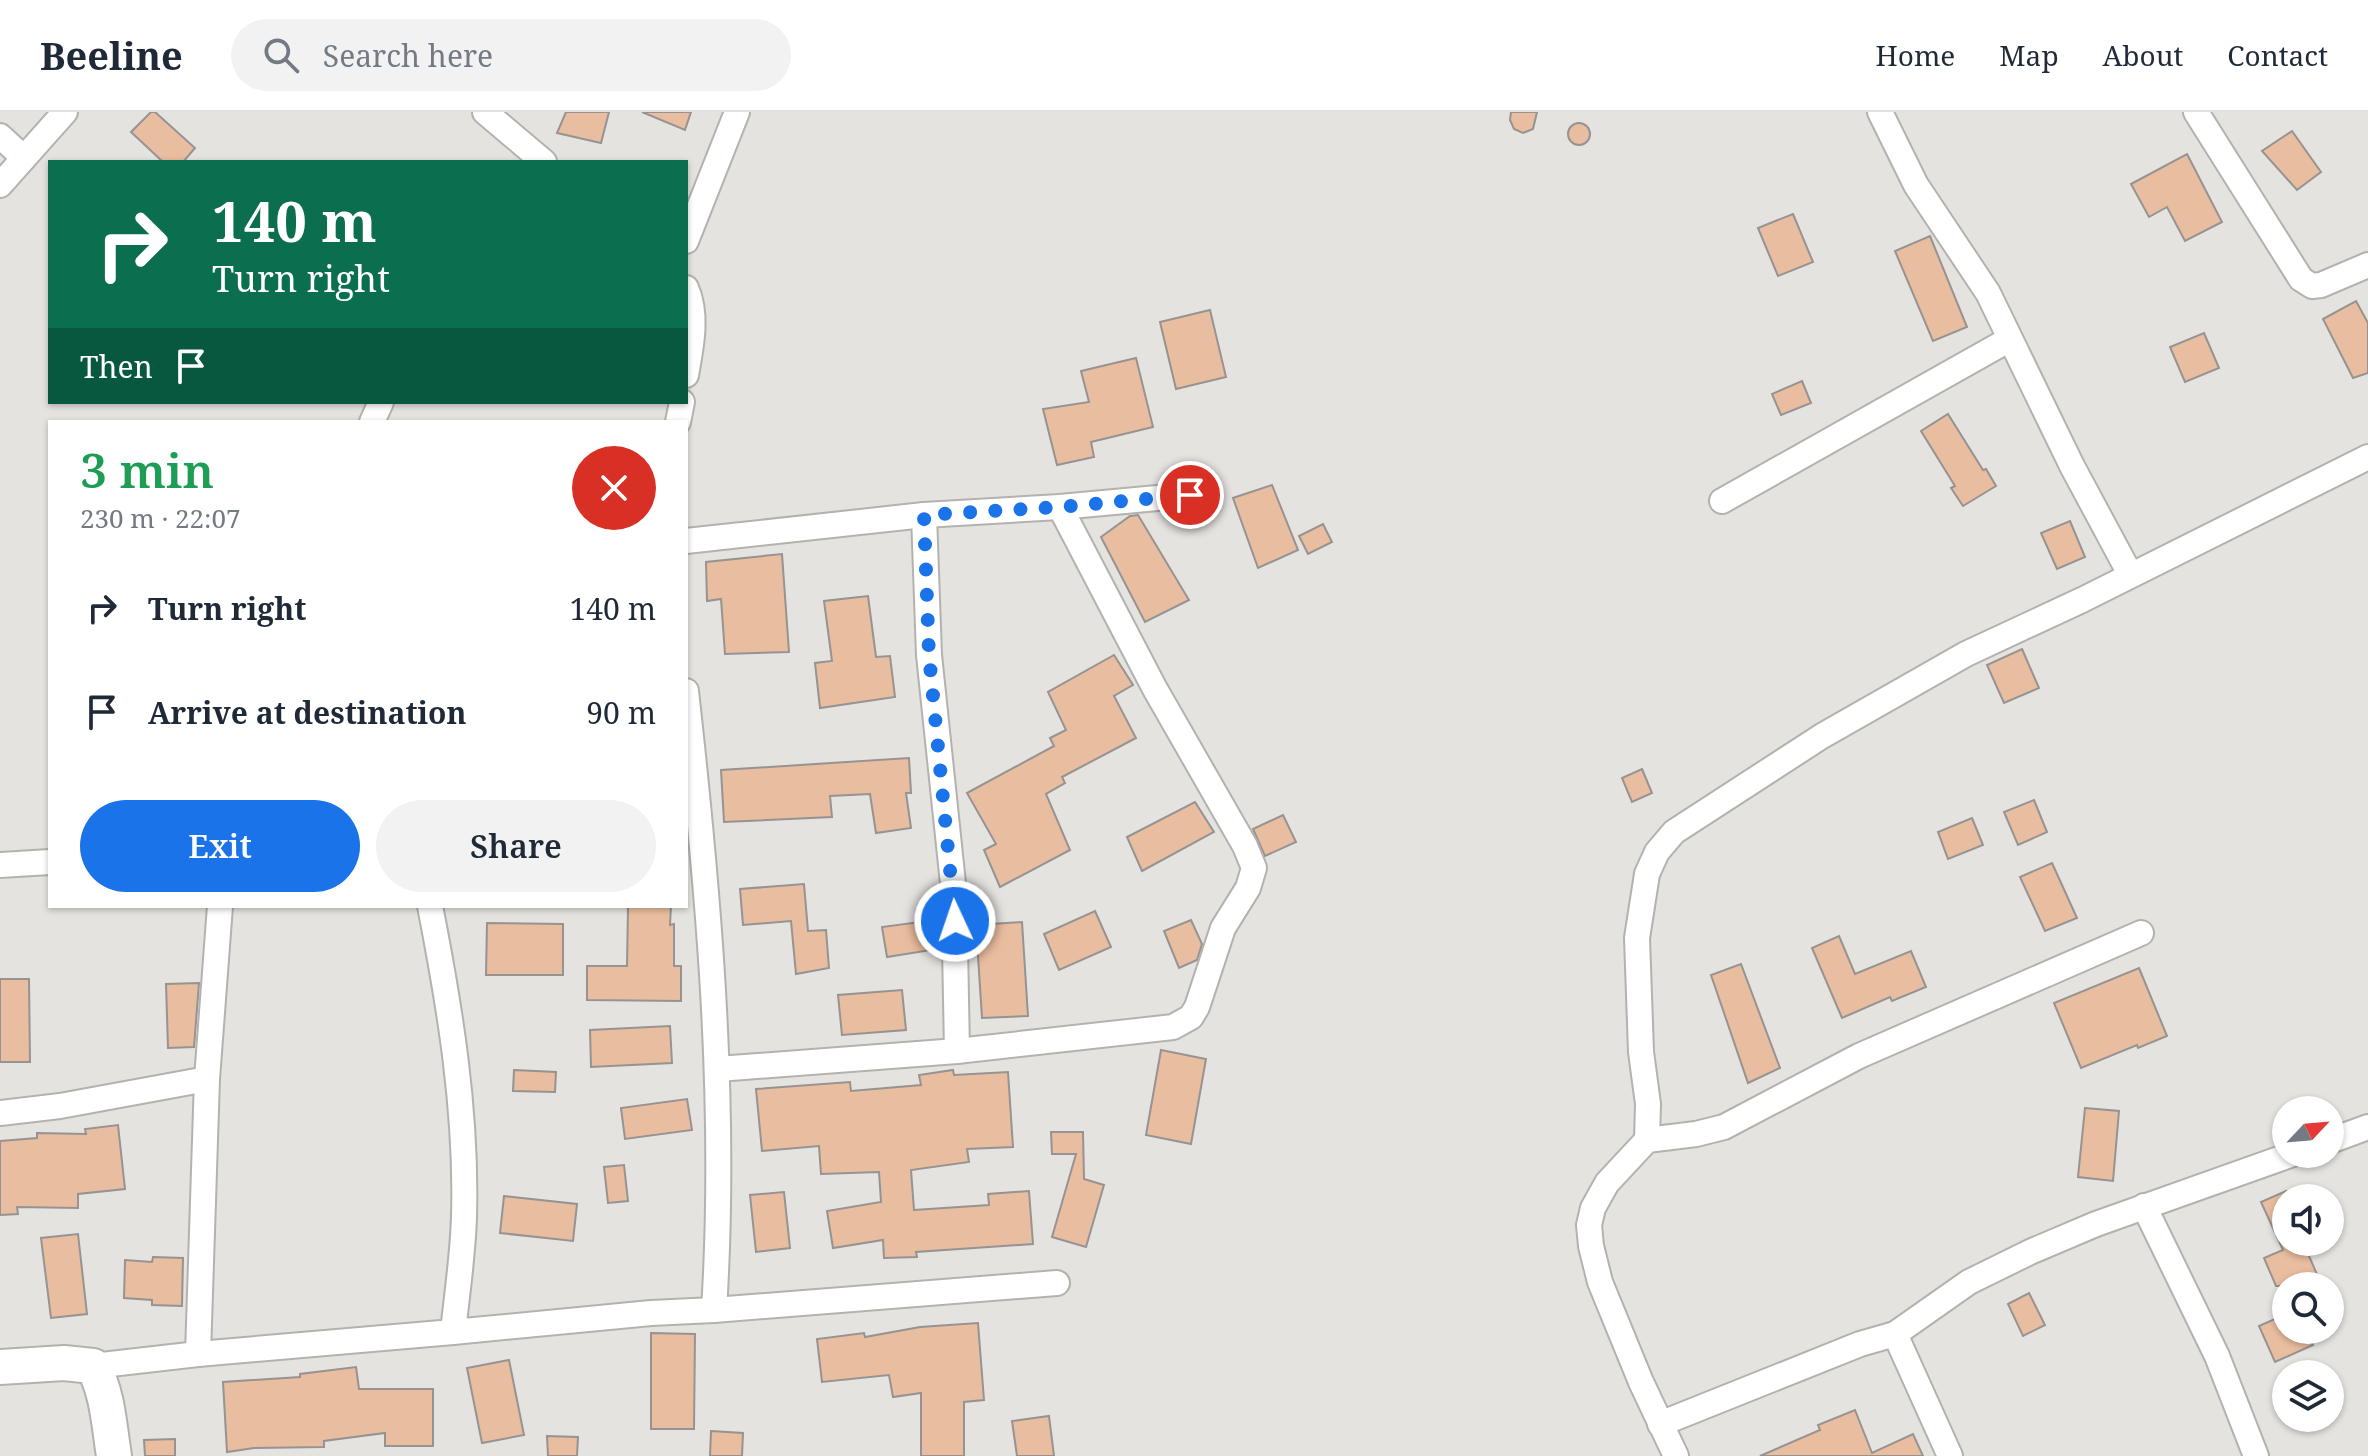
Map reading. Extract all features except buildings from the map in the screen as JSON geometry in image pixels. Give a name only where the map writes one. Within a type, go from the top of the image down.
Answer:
[{"type":"street","points":[[0,185],[65,112]]},
{"type":"street","points":[[485,112],[537,159]]},
{"type":"street","points":[[688,236],[737,112]]},
{"type":"street","points":[[1880,112],[1916,185],[1988,293],[2072,466],[2130,574]]},
{"type":"street","points":[[2196,112],[2301,279],[2312,286],[2321,285],[2368,265]]},
{"type":"street","points":[[0,136],[24,158]]},
{"type":"street","points":[[688,293],[692,303],[688,362]]},
{"type":"street","points":[[1722,501],[2010,339]]},
{"type":"street","points":[[1647,1140],[1648,1104],[1641,1052],[1637,938],[1647,874],[1657,852],[1674,832],[1895,692],[1966,654],[2082,600],[2368,457]]},
{"type":"street","points":[[688,541],[924,515],[1190,495]]},
{"type":"street","points":[[718,1069],[957,1051],[1173,1027],[1191,1017],[1223,928],[1248,888],[1254,868],[1245,846],[1155,689],[1060,507]]},
{"type":"street","points":[[924,515],[930,669],[954,893],[957,1051]]},
{"type":"street","points":[[688,729],[692,804],[718,1069],[714,1310]]},
{"type":"street","points":[[0,865],[48,862]]},
{"type":"street","points":[[198,1354],[207,1079],[220,908]]},
{"type":"street","points":[[430,908],[447,992],[463,1148],[464,1218],[453,1332]]},
{"type":"street","points":[[1676,1456],[1600,1282],[1589,1225],[1593,1208],[1607,1183],[1647,1140],[1724,1127],[1859,1056],[2141,933]]},
{"type":"street","points":[[0,1113],[60,1106],[207,1079]]},
{"type":"street","points":[[2344,1136],[2368,1127]]},
{"type":"street","points":[[1660,1424],[1846,1349],[1895,1334],[1969,1282],[2096,1224],[2272,1161]]},
{"type":"street","points":[[2144,1206],[2217,1356],[2256,1456]]},
{"type":"street","points":[[0,1367],[64,1363],[93,1366],[651,1313],[1057,1283]]},
{"type":"street","points":[[1895,1334],[1950,1456]]},
{"type":"street","points":[[93,1366],[106,1401],[114,1456]]},
{"type":"route","points":[[955,921],[929,655],[924,515],[1190,495]]}]
